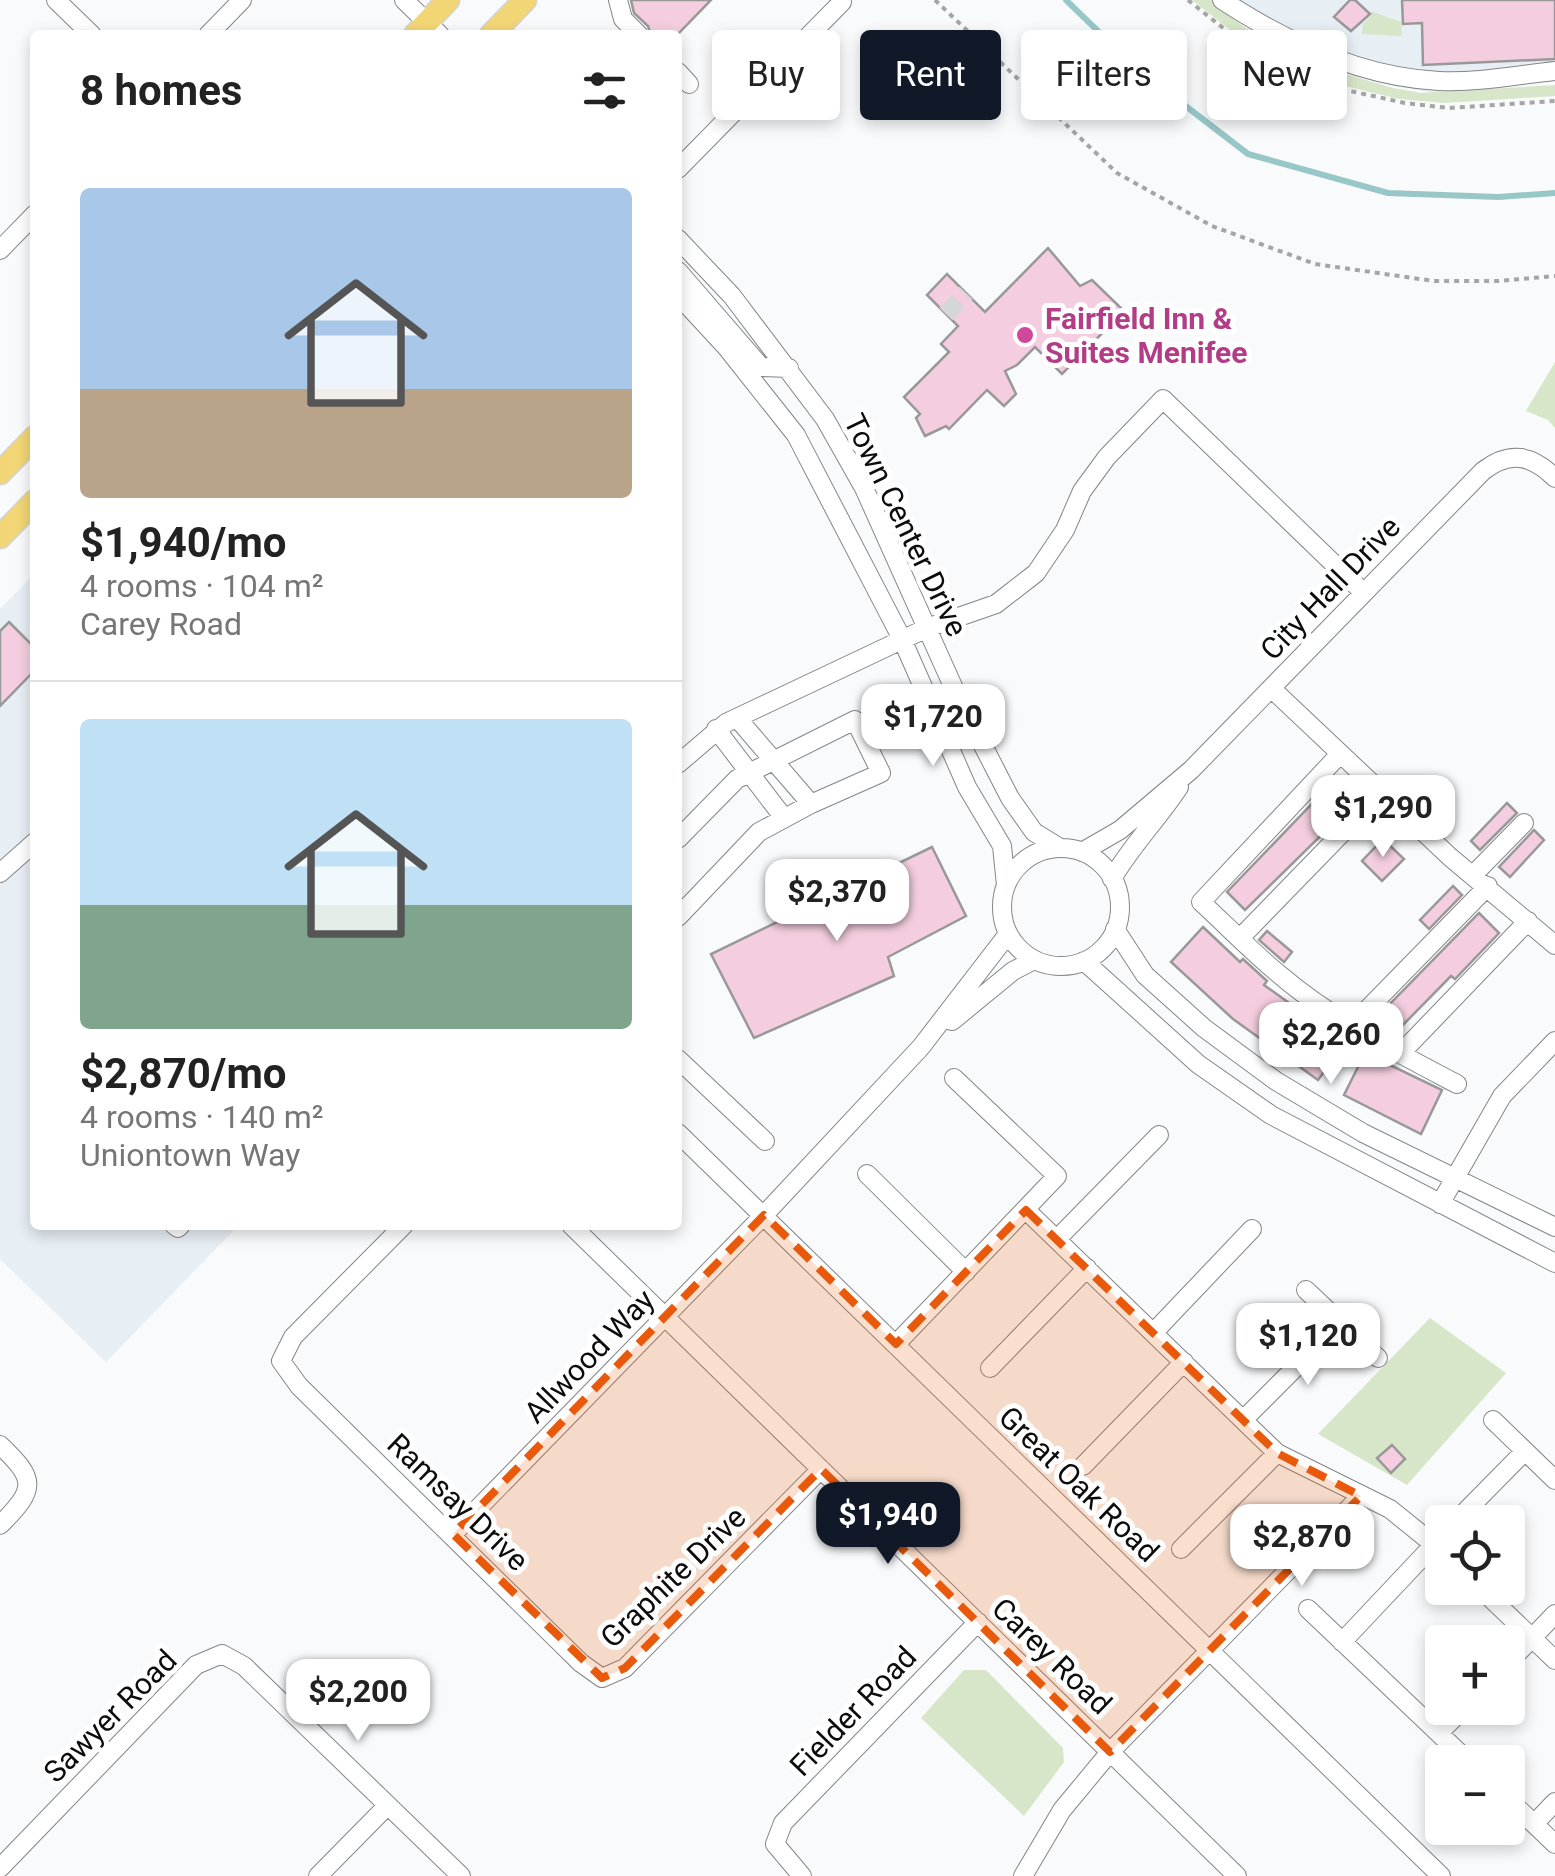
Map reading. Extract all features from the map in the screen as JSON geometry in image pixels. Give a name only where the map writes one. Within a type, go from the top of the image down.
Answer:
[{"type":"main road","points":[[429,30],[448,0]]},
{"type":"main road","points":[[496,30],[525,0]]},
{"type":"main road","points":[[0,473],[30,443]]},
{"type":"main road","points":[[0,537],[30,506]]},
{"type":"street","points":[[56,0],[87,30]]},
{"type":"street","points":[[213,30],[242,0]]},
{"type":"street","points":[[404,0],[427,30]]},
{"type":"street","points":[[618,0],[623,19],[634,30]]},
{"type":"street","points":[[682,165],[840,0]]},
{"type":"street","points":[[1222,0],[1299,46],[1408,78],[1442,82],[1555,71]]},
{"type":"street","points":[[0,250],[30,219]]},
{"type":"street","name":"Town Center Drive","points":[[682,243],[732,296],[825,419],[864,488],[1010,798],[1034,832],[1060,848]]},
{"type":"street","points":[[682,276],[760,366],[789,368]]},
{"type":"street","name":"Town Center Drive","points":[[682,300],[727,348],[796,435],[902,640],[968,787],[1002,846],[1006,885],[1002,906],[1008,934]]},
{"type":"street","points":[[682,760],[716,729],[736,718],[927,628],[996,604],[1036,573],[1065,530],[1082,490],[1163,399],[1364,593]]},
{"type":"street","name":"City Hall Drive","points":[[1082,852],[1120,830],[1191,770],[1493,463],[1516,456],[1540,463],[1555,478]]},
{"type":"street","points":[[1272,688],[1382,793],[1555,945]]},
{"type":"street","points":[[736,718],[811,804]]},
{"type":"street","points":[[682,836],[737,778],[855,720],[881,773],[759,832],[682,913]]},
{"type":"street","points":[[716,729],[784,818]]},
{"type":"street","points":[[1340,754],[1200,902],[1281,976],[1352,1025],[1457,1084]]},
{"type":"street","name":"City Hall Drive","points":[[1112,879],[1126,853],[1156,821],[1191,770]]},
{"type":"street","points":[[1240,938],[1382,793]]},
{"type":"street","points":[[1352,1025],[1480,880],[1524,823]]},
{"type":"street","points":[[3,866],[30,846]]},
{"type":"street","points":[[764,1216],[921,1047],[1008,934],[1034,960],[1059,966],[1084,961],[1106,944],[1116,929],[1119,904],[1112,879],[1096,860],[1082,852],[1060,848],[1043,851],[1028,858],[1006,885]]},
{"type":"street","points":[[1400,1054],[1528,921]]},
{"type":"street","points":[[1116,929],[1145,975],[1204,1028],[1276,1082],[1363,1133],[1555,1228]]},
{"type":"street","points":[[921,1047],[1013,970],[1034,960]]},
{"type":"street","points":[[1084,961],[1198,1064],[1271,1115],[1555,1263]]},
{"type":"street","points":[[1440,1204],[1502,1096],[1555,1041]]},
{"type":"street","points":[[682,1069],[765,1141]]},
{"type":"street","points":[[896,1344],[1056,1176],[954,1078]]},
{"type":"street","points":[[1057,1240],[1159,1135]]},
{"type":"street","name":"Great Oak Road","points":[[682,1137],[1441,1876]]},
{"type":"street","points":[[866,1174],[966,1272]]},
{"type":"street","points":[[1026,1210],[1277,1453],[1390,1510],[1425,1534]]},
{"type":"street","name":"Allwood Way","points":[[453,1534],[764,1216]]},
{"type":"street","name":"Ramsay Drive","points":[[399,1230],[293,1337],[281,1361],[299,1386],[581,1663],[602,1678]]},
{"type":"street","name":"Carey Road","points":[[575,1230],[1237,1876]]},
{"type":"street","points":[[1153,1333],[1252,1230]]},
{"type":"street","points":[[990,1368],[1087,1268]]},
{"type":"street","points":[[1306,1290],[1378,1358]]},
{"type":"street","points":[[1243,1420],[1340,1323]]},
{"type":"street","points":[[1083,1466],[1184,1362]]},
{"type":"street","points":[[1493,1420],[1555,1480]]},
{"type":"street","points":[[0,1445],[24,1468],[28,1482],[24,1499],[0,1525]]},
{"type":"street","points":[[1472,1505],[1525,1452]]},
{"type":"street","points":[[1181,1549],[1277,1453]]},
{"type":"street","name":"Graphite Drive","points":[[602,1678],[625,1668],[821,1469]]},
{"type":"street","points":[[1023,1876],[1062,1810],[1110,1752],[1361,1496]]},
{"type":"street","points":[[1342,1642],[1425,1559]]},
{"type":"street","points":[[1498,1605],[1555,1660]]},
{"type":"street","points":[[1308,1609],[1451,1745]]},
{"type":"street","points":[[1525,1645],[1555,1614]]},
{"type":"street","name":"Fielder Road","points":[[802,1876],[776,1844],[783,1823],[978,1622]]},
{"type":"street","name":"Sawyer Road","points":[[0,1868],[196,1666],[222,1654],[244,1666],[388,1806]]},
{"type":"street","points":[[1439,1734],[1448,1725]]},
{"type":"street","points":[[1534,1824],[1555,1802]]},
{"type":"street","points":[[318,1876],[388,1806],[461,1876]]},
{"type":"street","points":[[1525,1815],[1555,1844]]},
{"type":"path","points":[[935,0],[1116,173],[1212,226],[1315,264],[1450,281],[1555,276]]},
{"type":"highlighted area","points":[[1026,1210],[1277,1453],[1361,1496],[1110,1752],[821,1469],[625,1668],[602,1678],[453,1534],[764,1215],[896,1344]]},
{"type":"shaded area","points":[[1208,0],[1555,0],[1555,78],[1437,95],[1347,70],[1347,30],[1254,30]]},
{"type":"shaded area","points":[[30,578],[30,1230],[234,1230],[106,1362],[0,1259],[0,609]]},
{"type":"green space","points":[[1192,0],[1211,0],[1249,30],[1230,30]]},
{"type":"green space","points":[[1370,11],[1401,22],[1402,36],[1362,34],[1363,24],[1372,15]]},
{"type":"green space","points":[[1347,74],[1421,93],[1555,85],[1555,96],[1445,103],[1399,99],[1347,86]]},
{"type":"green space","points":[[1555,362],[1555,428],[1548,420],[1526,411]]},
{"type":"green space","points":[[1430,1318],[1506,1373],[1407,1485],[1318,1434]]},
{"type":"green space","points":[[964,1670],[986,1670],[1063,1748],[1064,1762],[1024,1816],[921,1718]]},
{"type":"building","points":[[631,0],[711,0],[682,30],[649,30],[634,13]]},
{"type":"building","points":[[1350,0],[1370,14],[1351,31],[1334,17]]},
{"type":"building","points":[[1402,0],[1555,0],[1555,59],[1423,65],[1422,23],[1403,24]]},
{"type":"building","name":"Fairfield Inn & Suites Menifee","points":[[1048,248],[1080,286],[1092,280],[1124,311],[1062,374],[1035,347],[1005,371],[1016,394],[1004,406],[987,390],[949,429],[946,426],[925,436],[916,418],[920,414],[904,397],[949,352],[941,344],[958,326],[927,295],[947,274],[985,312]]},
{"type":"building","points":[[9,622],[30,643],[30,675],[0,706],[0,631]]},
{"type":"building","points":[[1330,785],[1351,806],[1245,910],[1227,892]]},
{"type":"building","points":[[1507,803],[1517,813],[1480,850],[1471,841]]},
{"type":"building","points":[[1534,830],[1544,840],[1510,877],[1499,867]]},
{"type":"building","points":[[1383,839],[1404,859],[1382,881],[1362,861]]},
{"type":"building","points":[[932,847],[966,916],[888,957],[894,976],[754,1038],[711,954]]},
{"type":"building","points":[[1453,886],[1462,895],[1429,929],[1420,920]]},
{"type":"building","points":[[1479,913],[1499,933],[1398,1030],[1384,1015],[1388,1006]]},
{"type":"building","points":[[1203,927],[1267,981],[1264,985],[1345,1043],[1318,1080],[1233,1019],[1171,962]]},
{"type":"building","points":[[1267,931],[1292,952],[1284,962],[1259,940]]},
{"type":"building","points":[[1365,1053],[1442,1090],[1421,1134],[1344,1095]]},
{"type":"building","points":[[1392,1445],[1405,1459],[1391,1473],[1377,1458]]},
{"type":"waterway","points":[[1066,0],[1135,67],[1248,154],[1388,193],[1498,197],[1555,193]]},
{"type":"tunnel","points":[[946,314],[966,293]]},
{"type":"place","name":"Fairfield Inn & Suites Menifee","points":[[1025,335]]}]
